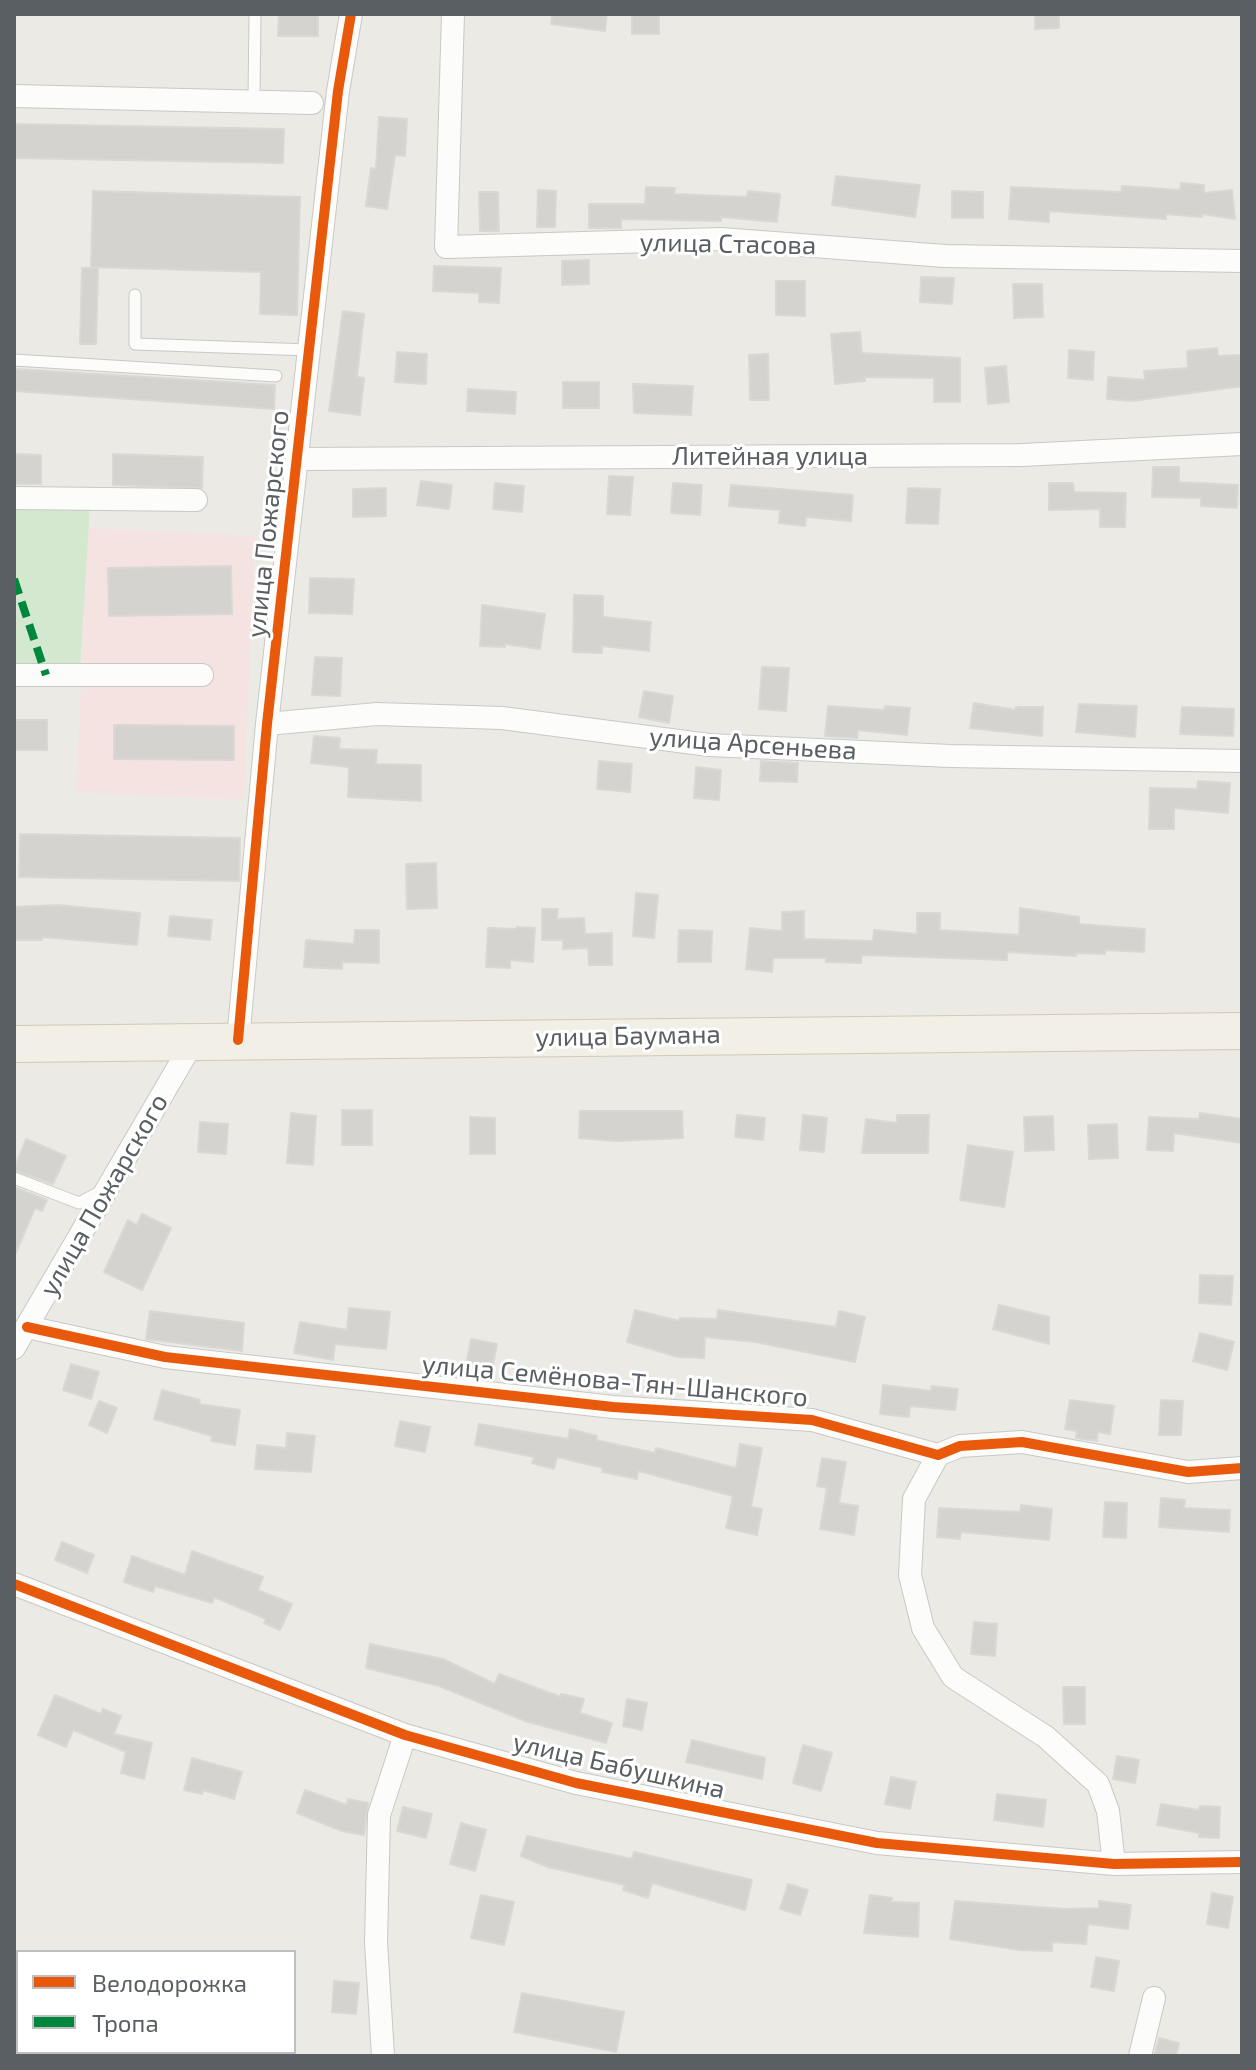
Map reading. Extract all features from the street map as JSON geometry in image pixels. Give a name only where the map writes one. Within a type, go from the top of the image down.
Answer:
[{"type":"main road","name":"улица Баумана","points":[[14,1044],[1242,1031]]},
{"type":"street","name":"улица Пожарского","points":[[238,1040],[267,724],[338,91],[351,14]]},
{"type":"street","name":"улица Стасова","points":[[453,14],[446,247],[721,239],[945,256],[1242,261]]},
{"type":"street","points":[[14,96],[254,99],[312,103]]},
{"type":"street","name":"Литейная улица","points":[[298,459],[1022,455],[1242,444]]},
{"type":"street","points":[[14,498],[196,500]]},
{"type":"street","points":[[14,675],[202,675]]},
{"type":"street","name":"улица Арсеньева","points":[[267,724],[377,714],[502,718],[709,745],[950,756],[1242,761]]},
{"type":"street","name":"улица Пожарского","points":[[14,1348],[193,1042]]},
{"type":"street","name":"улица Семёнова-Тян-Шанского","points":[[27,1327],[165,1357],[613,1407],[812,1420],[938,1455]]},
{"type":"street","points":[[1114,1864],[1108,1811],[1098,1784],[1046,1737],[953,1677],[923,1628],[910,1575],[914,1499],[938,1455],[960,1446],[1022,1442],[1188,1472],[1242,1468]]},
{"type":"street","name":"улица Бабушкина","points":[[14,1584],[405,1735],[576,1783],[877,1843],[1114,1864],[1242,1862]]},
{"type":"street","points":[[383,2056],[376,1942],[379,1815],[405,1735]]},
{"type":"street","points":[[1140,2056],[1154,1998]]},
{"type":"lane","points":[[254,99],[255,14]]},
{"type":"lane","points":[[135,295],[135,344],[310,350]]},
{"type":"lane","points":[[14,360],[276,376]]},
{"type":"lane","points":[[14,1178],[79,1203],[110,1187]]},
{"type":"shaded area","points":[[88,528],[255,536],[244,800],[76,792]]},
{"type":"green space","points":[[14,505],[90,505],[80,670],[14,669]]},
{"type":"building","points":[[279,14],[318,14],[318,36],[278,36]]},
{"type":"building","points":[[552,14],[607,14],[605,31],[551,24]]},
{"type":"building","points":[[632,14],[659,14],[659,34],[632,34]]},
{"type":"building","points":[[1035,14],[1059,14],[1059,28],[1035,29]]},
{"type":"building","points":[[379,117],[407,119],[405,156],[395,155],[387,209],[366,206],[371,168],[376,169]]},
{"type":"building","points":[[14,124],[284,129],[283,163],[14,158]]},
{"type":"building","points":[[836,176],[920,185],[915,217],[832,205]]},
{"type":"building","points":[[1181,183],[1204,185],[1204,193],[1232,190],[1235,219],[1202,214],[1202,217],[1166,214],[1166,219],[1049,211],[1049,222],[1009,219],[1011,187],[1121,192],[1122,186],[1180,190]]},
{"type":"building","points":[[646,187],[675,188],[674,194],[747,197],[748,191],[780,194],[777,222],[721,217],[721,221],[621,219],[621,228],[589,228],[589,204],[645,204]]},
{"type":"building","points":[[538,190],[556,191],[555,227],[537,227]]},
{"type":"building","points":[[93,191],[300,197],[297,315],[260,314],[261,272],[91,267]]},
{"type":"building","points":[[952,191],[983,192],[983,218],[952,218]]},
{"type":"building","points":[[479,192],[498,192],[499,231],[480,231]]},
{"type":"building","points":[[589,260],[589,284],[562,285],[562,261]]},
{"type":"building","points":[[434,266],[501,268],[499,303],[479,302],[479,293],[433,291]]},
{"type":"building","points":[[82,268],[98,268],[96,344],[80,344]]},
{"type":"building","points":[[921,277],[954,278],[952,304],[920,302]]},
{"type":"building","points":[[776,281],[805,281],[805,316],[776,315]]},
{"type":"building","points":[[1013,284],[1042,284],[1043,317],[1014,318]]},
{"type":"building","points":[[343,311],[364,314],[357,377],[364,378],[360,415],[329,411]]},
{"type":"building","points":[[860,332],[862,353],[960,358],[960,402],[934,402],[934,378],[864,377],[865,381],[835,384],[831,334]]},
{"type":"building","points":[[1217,348],[1218,356],[1242,355],[1242,386],[1132,401],[1107,399],[1108,377],[1145,380],[1144,371],[1188,368],[1187,351]]},
{"type":"building","points":[[1069,350],[1094,352],[1093,380],[1068,378]]},
{"type":"building","points":[[397,352],[427,354],[426,384],[395,382]]},
{"type":"building","points":[[768,354],[769,400],[750,400],[749,355]]},
{"type":"building","points":[[1006,366],[1009,402],[988,404],[985,368]]},
{"type":"building","points":[[14,369],[275,385],[274,409],[14,391]]},
{"type":"building","points":[[563,382],[599,382],[599,408],[563,408]]},
{"type":"building","points":[[633,384],[693,386],[691,415],[634,413]]},
{"type":"building","points":[[468,389],[516,392],[515,414],[467,411]]},
{"type":"building","points":[[14,454],[41,455],[41,484],[14,484]]},
{"type":"building","points":[[113,454],[203,457],[202,488],[113,485]]},
{"type":"building","points":[[1153,467],[1179,467],[1179,482],[1238,485],[1237,508],[1201,506],[1201,498],[1152,497]]},
{"type":"building","points":[[609,476],[633,477],[630,515],[607,514]]},
{"type":"building","points":[[421,481],[452,485],[449,509],[417,505]]},
{"type":"building","points":[[495,483],[524,486],[522,512],[493,509]]},
{"type":"building","points":[[673,483],[702,485],[700,515],[671,513]]},
{"type":"building","points":[[1049,483],[1073,483],[1074,492],[1126,493],[1125,527],[1100,527],[1100,509],[1049,510]]},
{"type":"building","points":[[731,485],[853,495],[851,521],[806,517],[805,526],[779,523],[780,510],[729,506]]},
{"type":"building","points":[[386,488],[386,516],[353,517],[353,489]]},
{"type":"building","points":[[908,488],[940,489],[938,524],[906,523]]},
{"type":"building","points":[[231,566],[232,614],[109,616],[108,568]]},
{"type":"building","points":[[310,578],[354,579],[352,614],[309,613]]},
{"type":"building","points":[[574,595],[603,596],[603,617],[651,622],[649,651],[602,646],[602,653],[573,652]]},
{"type":"building","points":[[482,605],[545,614],[540,649],[505,644],[505,647],[480,646]]},
{"type":"building","points":[[315,657],[342,658],[340,696],[312,695]]},
{"type":"building","points":[[762,667],[789,668],[786,711],[759,709]]},
{"type":"building","points":[[644,691],[673,696],[669,723],[639,717]]},
{"type":"building","points":[[974,703],[1016,710],[1016,707],[1043,707],[1042,736],[970,728]]},
{"type":"building","points":[[1079,704],[1137,706],[1135,737],[1076,732]]},
{"type":"building","points":[[828,706],[884,710],[885,706],[910,708],[907,735],[858,730],[857,738],[825,736]]},
{"type":"building","points":[[1182,707],[1234,709],[1233,736],[1180,734]]},
{"type":"building","points":[[14,720],[47,720],[47,750],[14,750]]},
{"type":"building","points":[[114,725],[234,726],[234,760],[114,759]]},
{"type":"building","points":[[314,736],[340,738],[339,749],[377,750],[376,764],[421,765],[421,801],[348,797],[349,767],[311,763]]},
{"type":"building","points":[[599,761],[632,764],[630,792],[597,789]]},
{"type":"building","points":[[761,761],[798,763],[797,782],[760,781]]},
{"type":"building","points":[[696,767],[721,770],[719,800],[694,798]]},
{"type":"building","points":[[1198,781],[1230,783],[1228,813],[1174,808],[1174,829],[1149,829],[1150,788],[1197,789]]},
{"type":"building","points":[[20,834],[240,838],[239,881],[19,877]]},
{"type":"building","points":[[436,863],[437,908],[407,909],[406,864]]},
{"type":"building","points":[[636,893],[658,895],[654,938],[633,936]]},
{"type":"building","points":[[58,905],[140,913],[137,945],[42,937],[42,940],[14,940],[14,907]]},
{"type":"building","points":[[1020,908],[1079,917],[1079,924],[1145,929],[1144,952],[1105,950],[1105,954],[1076,953],[1076,956],[1007,952],[1007,960],[862,955],[861,963],[826,962],[826,958],[773,958],[772,972],[746,969],[750,928],[782,931],[782,912],[804,911],[804,939],[873,941],[874,930],[917,934],[917,913],[940,913],[940,930],[1019,935]]},
{"type":"building","points":[[542,909],[558,909],[557,919],[584,918],[585,934],[612,933],[612,965],[589,965],[588,948],[563,949],[563,940],[542,940]]},
{"type":"building","points":[[170,916],[212,920],[210,940],[168,936]]},
{"type":"building","points":[[488,928],[535,928],[533,962],[510,960],[510,968],[486,967]]},
{"type":"building","points":[[355,930],[379,930],[379,963],[342,962],[342,969],[304,967],[306,940],[354,944]]},
{"type":"building","points":[[679,930],[712,931],[711,962],[678,962]]},
{"type":"building","points":[[342,1110],[372,1110],[372,1145],[342,1145]]},
{"type":"building","points":[[580,1111],[682,1111],[683,1138],[616,1141],[579,1138]]},
{"type":"building","points":[[291,1113],[316,1116],[313,1165],[287,1163]]},
{"type":"building","points":[[1200,1113],[1242,1119],[1242,1143],[1174,1133],[1173,1151],[1147,1150],[1149,1117],[1199,1119]]},
{"type":"building","points":[[737,1115],[765,1118],[763,1140],[735,1137]]},
{"type":"building","points":[[803,1115],[827,1118],[824,1152],[800,1150]]},
{"type":"building","points":[[897,1115],[929,1115],[928,1153],[862,1153],[866,1119],[897,1123]]},
{"type":"building","points":[[1053,1116],[1054,1150],[1025,1151],[1024,1117]]},
{"type":"building","points":[[470,1117],[495,1118],[495,1154],[470,1154]]},
{"type":"building","points":[[200,1122],[228,1124],[226,1154],[198,1152]]},
{"type":"building","points":[[1117,1124],[1118,1158],[1089,1159],[1088,1125]]},
{"type":"building","points":[[26,1139],[66,1156],[53,1184],[14,1170]]},
{"type":"building","points":[[968,1145],[1013,1152],[1004,1207],[960,1200]]},
{"type":"building","points":[[14,1187],[47,1200],[42,1211],[35,1208],[14,1257]]},
{"type":"building","points":[[142,1214],[171,1228],[142,1290],[104,1272],[128,1220],[137,1225]]},
{"type":"building","points":[[1200,1275],[1233,1276],[1231,1305],[1199,1303]]},
{"type":"building","points":[[999,1305],[1049,1317],[1049,1344],[993,1329]]},
{"type":"building","points":[[349,1308],[390,1312],[386,1349],[335,1344],[333,1360],[294,1353],[300,1322],[347,1330]]},
{"type":"building","points":[[635,1310],[679,1321],[680,1318],[717,1319],[718,1310],[836,1327],[839,1311],[865,1317],[855,1362],[756,1342],[705,1337],[704,1358],[678,1357],[627,1342]]},
{"type":"building","points":[[150,1311],[244,1323],[242,1351],[146,1339]]},
{"type":"building","points":[[1200,1333],[1234,1342],[1227,1370],[1193,1361]]},
{"type":"building","points":[[471,1339],[497,1344],[491,1375],[465,1371]]},
{"type":"building","points":[[71,1364],[99,1372],[91,1399],[63,1390]]},
{"type":"building","points":[[883,1385],[931,1391],[932,1386],[958,1389],[955,1410],[910,1406],[909,1417],[880,1414]]},
{"type":"building","points":[[162,1390],[200,1400],[199,1404],[240,1410],[235,1445],[211,1441],[212,1436],[154,1419]]},
{"type":"building","points":[[1070,1400],[1114,1406],[1110,1434],[1098,1432],[1097,1441],[1076,1438],[1077,1431],[1065,1429]]},
{"type":"building","points":[[1161,1400],[1183,1401],[1181,1435],[1159,1435]]},
{"type":"building","points":[[99,1401],[117,1408],[107,1433],[89,1425]]},
{"type":"building","points":[[400,1421],[430,1427],[425,1452],[395,1446]]},
{"type":"building","points":[[479,1424],[568,1439],[570,1429],[597,1436],[596,1440],[655,1453],[656,1448],[736,1468],[740,1444],[762,1448],[751,1507],[762,1509],[757,1535],[726,1528],[733,1496],[638,1471],[637,1479],[602,1472],[603,1468],[557,1457],[554,1469],[532,1463],[534,1457],[475,1445]]},
{"type":"building","points":[[287,1433],[315,1436],[311,1472],[255,1469],[257,1445],[286,1448]]},
{"type":"building","points":[[822,1458],[846,1462],[839,1503],[858,1506],[854,1535],[820,1529],[827,1488],[817,1486]]},
{"type":"building","points":[[1161,1498],[1185,1500],[1184,1508],[1230,1510],[1229,1532],[1159,1527]]},
{"type":"building","points":[[1105,1502],[1127,1503],[1126,1538],[1103,1537]]},
{"type":"building","points":[[1021,1505],[1052,1509],[1049,1540],[961,1532],[960,1539],[937,1537],[939,1508],[1020,1512]]},
{"type":"building","points":[[62,1542],[94,1555],[87,1573],[55,1560]]},
{"type":"building","points":[[192,1551],[263,1577],[258,1590],[292,1604],[280,1630],[264,1623],[266,1619],[214,1597],[212,1603],[155,1586],[153,1592],[124,1582],[132,1556],[185,1575]]},
{"type":"building","points":[[974,1622],[997,1624],[995,1656],[971,1654]]},
{"type":"building","points":[[370,1644],[443,1659],[495,1684],[499,1674],[561,1697],[561,1694],[584,1699],[580,1713],[612,1723],[606,1743],[525,1721],[439,1686],[366,1668]]},
{"type":"building","points":[[1063,1687],[1085,1687],[1085,1724],[1064,1724]]},
{"type":"building","points":[[55,1695],[101,1714],[103,1709],[121,1716],[114,1734],[152,1743],[144,1779],[121,1773],[126,1752],[73,1730],[66,1747],[38,1735]]},
{"type":"building","points":[[627,1699],[647,1703],[642,1730],[623,1726]]},
{"type":"building","points":[[692,1740],[765,1758],[762,1779],[686,1762]]},
{"type":"building","points":[[803,1745],[832,1753],[821,1791],[793,1783]]},
{"type":"building","points":[[1117,1756],[1139,1760],[1135,1783],[1113,1779]]},
{"type":"building","points":[[192,1758],[242,1772],[234,1799],[203,1790],[202,1794],[184,1790]]},
{"type":"building","points":[[891,1777],[916,1782],[910,1809],[885,1804]]},
{"type":"building","points":[[305,1790],[347,1805],[348,1799],[368,1803],[364,1835],[342,1831],[297,1813]]},
{"type":"building","points":[[997,1794],[1046,1800],[1043,1827],[994,1820]]},
{"type":"building","points":[[1161,1804],[1199,1810],[1200,1806],[1220,1807],[1219,1838],[1199,1837],[1199,1833],[1157,1825]]},
{"type":"building","points":[[403,1807],[432,1814],[426,1838],[397,1831]]},
{"type":"building","points":[[461,1823],[486,1830],[475,1871],[450,1864]]},
{"type":"building","points":[[527,1836],[632,1859],[634,1852],[752,1880],[745,1910],[652,1883],[648,1898],[623,1890],[625,1885],[548,1867],[521,1856]]},
{"type":"building","points":[[788,1884],[808,1890],[800,1915],[780,1909]]},
{"type":"building","points":[[1212,1893],[1233,1897],[1228,1928],[1207,1924]]},
{"type":"building","points":[[481,1895],[514,1902],[504,1945],[471,1938]]},
{"type":"building","points":[[870,1895],[892,1898],[891,1902],[919,1903],[918,1937],[864,1933]]},
{"type":"building","points":[[955,1901],[1066,1909],[1099,1908],[1099,1901],[1131,1905],[1128,1929],[1088,1924],[1086,1944],[1052,1942],[1052,1951],[1019,1950],[950,1939]]},
{"type":"building","points":[[1096,1957],[1119,1961],[1114,1991],[1091,1987]]},
{"type":"building","points":[[334,1981],[359,1983],[356,2014],[332,2012]]},
{"type":"building","points":[[522,1993],[624,2012],[616,2052],[514,2032]]},
{"type":"building","points":[[1159,2038],[1179,2043],[1176,2056],[1154,2056]]},
{"type":"marked path","points":[[14,579],[46,675]]},
{"type":"cycle path","points":[[238,1040],[267,724],[338,91],[351,14]]},
{"type":"cycle path","points":[[27,1327],[165,1357],[613,1407],[812,1420],[938,1455],[960,1446],[1022,1442],[1188,1472],[1242,1468]]},
{"type":"cycle path","points":[[14,1584],[405,1735],[576,1783],[877,1843],[1114,1864],[1242,1862]]}]
